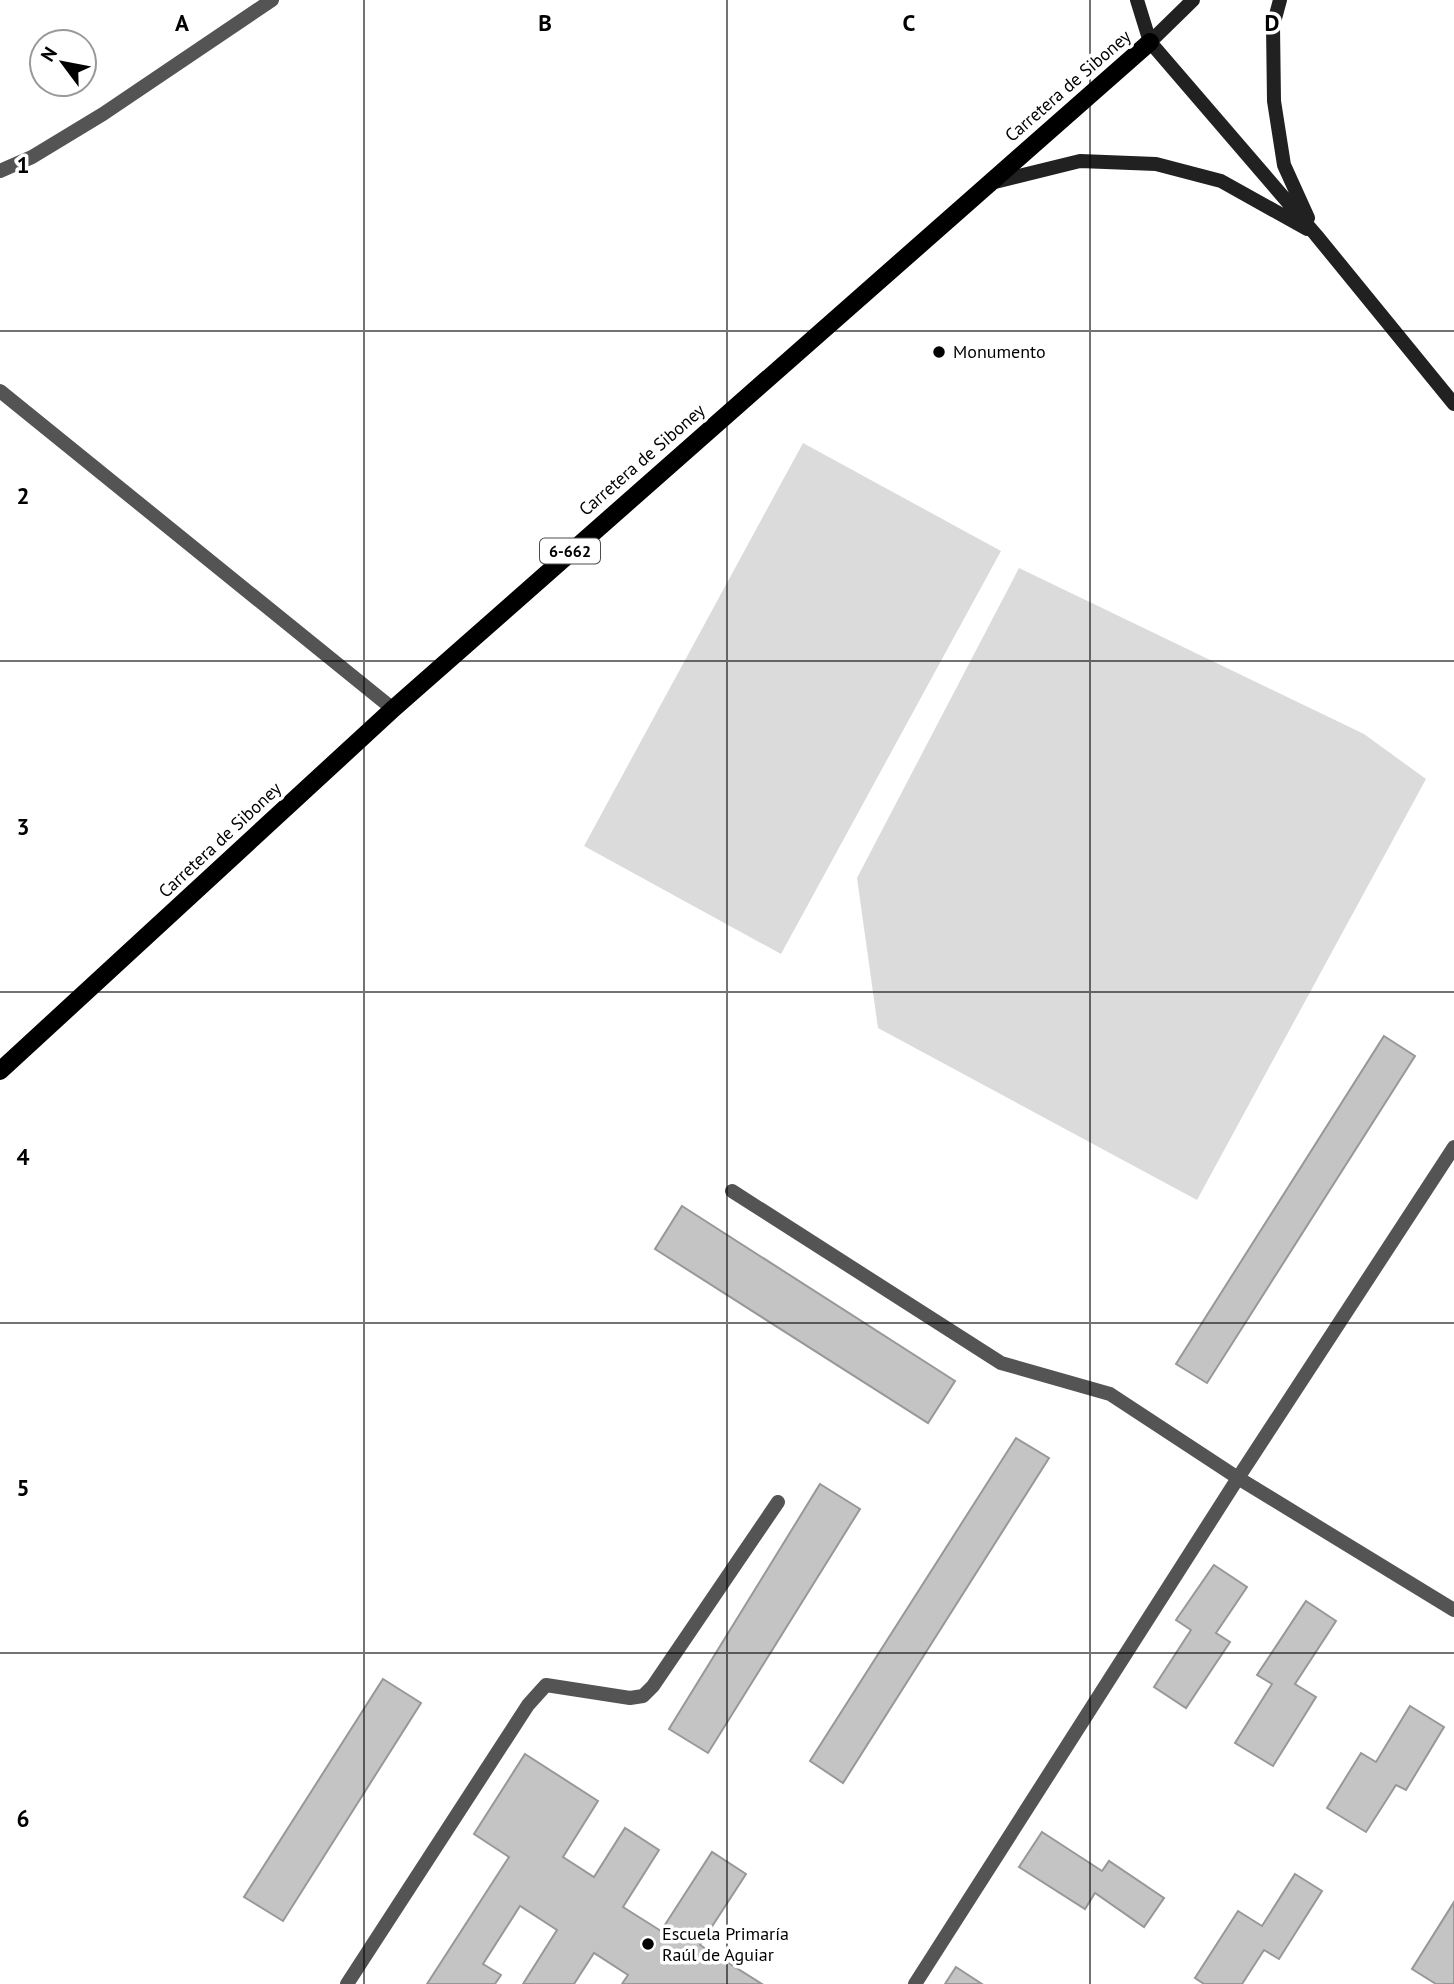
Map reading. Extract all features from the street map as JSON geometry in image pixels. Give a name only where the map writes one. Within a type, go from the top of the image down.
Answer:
[{"type":"main road","name":"Carretera de Siboney","points":[[0,1071],[393,709],[1150,42]]},
{"type":"street","points":[[0,171],[32,157],[103,114],[272,0]]},
{"type":"street","points":[[1138,0],[1150,42],[1316,235],[1454,404]]},
{"type":"street","name":"Carretera de Siboney","points":[[1150,42],[1193,0]]},
{"type":"street","points":[[1280,0],[1273,26],[1276,114],[1284,165],[1316,235]]},
{"type":"street","points":[[989,183],[1080,161],[1156,164],[1221,181],[1316,235]]},
{"type":"street","points":[[0,391],[393,709]]},
{"type":"street","points":[[915,1984],[1238,1478],[1454,1147]]},
{"type":"street","points":[[732,1191],[1001,1363],[1110,1394],[1238,1478],[1454,1610]]},
{"type":"street","points":[[347,1984],[528,1705],[546,1685],[630,1698],[643,1696],[653,1686],[778,1502]]},
{"type":"shaded area","points":[[803,443],[1001,551],[781,954],[584,846]]},
{"type":"shaded area","points":[[1019,568],[1364,734],[1426,779],[1197,1200],[878,1028],[857,878]]},
{"type":"building","points":[[1384,1036],[1415,1056],[1207,1383],[1176,1364]]},
{"type":"building","points":[[682,1206],[955,1381],[928,1423],[655,1249]]},
{"type":"building","points":[[1016,1438],[1049,1458],[843,1783],[810,1761]]},
{"type":"building","points":[[820,1484],[860,1509],[708,1753],[669,1729]]},
{"type":"building","points":[[1214,1565],[1247,1587],[1216,1633],[1230,1642],[1186,1708],[1154,1687],[1191,1630],[1176,1620]]},
{"type":"building","points":[[1306,1601],[1336,1621],[1295,1684],[1316,1697],[1273,1766],[1235,1743],[1272,1684],[1257,1675]]},
{"type":"building","points":[[383,1679],[421,1703],[283,1921],[244,1897]]},
{"type":"building","points":[[1410,1706],[1444,1727],[1406,1790],[1396,1785],[1366,1832],[1327,1808],[1361,1753],[1376,1762]]},
{"type":"building","points":[[525,1754],[598,1801],[563,1857],[594,1877],[625,1828],[659,1850],[623,1907],[661,1931],[712,1852],[746,1874],[700,1945],[762,1984],[622,1984],[628,1975],[594,1953],[574,1984],[523,1984],[557,1930],[520,1906],[483,1964],[501,1975],[495,1984],[427,1984],[509,1857],[474,1834]]},
{"type":"building","points":[[1042,1832],[1102,1871],[1109,1861],[1164,1898],[1144,1927],[1095,1893],[1085,1909],[1019,1867]]},
{"type":"building","points":[[1295,1874],[1322,1891],[1279,1959],[1264,1950],[1242,1984],[1204,1984],[1195,1978],[1238,1911],[1262,1926]]},
{"type":"building","points":[[1454,1902],[1454,1984],[1436,1984],[1412,1969]]},
{"type":"building","points":[[956,1967],[982,1984],[945,1984]]},
{"type":"place","name":"Monumento","points":[[939,352]]},
{"type":"place","name":"Escuela Primaría Raúl de Aguiar","points":[[648,1944]]}]
